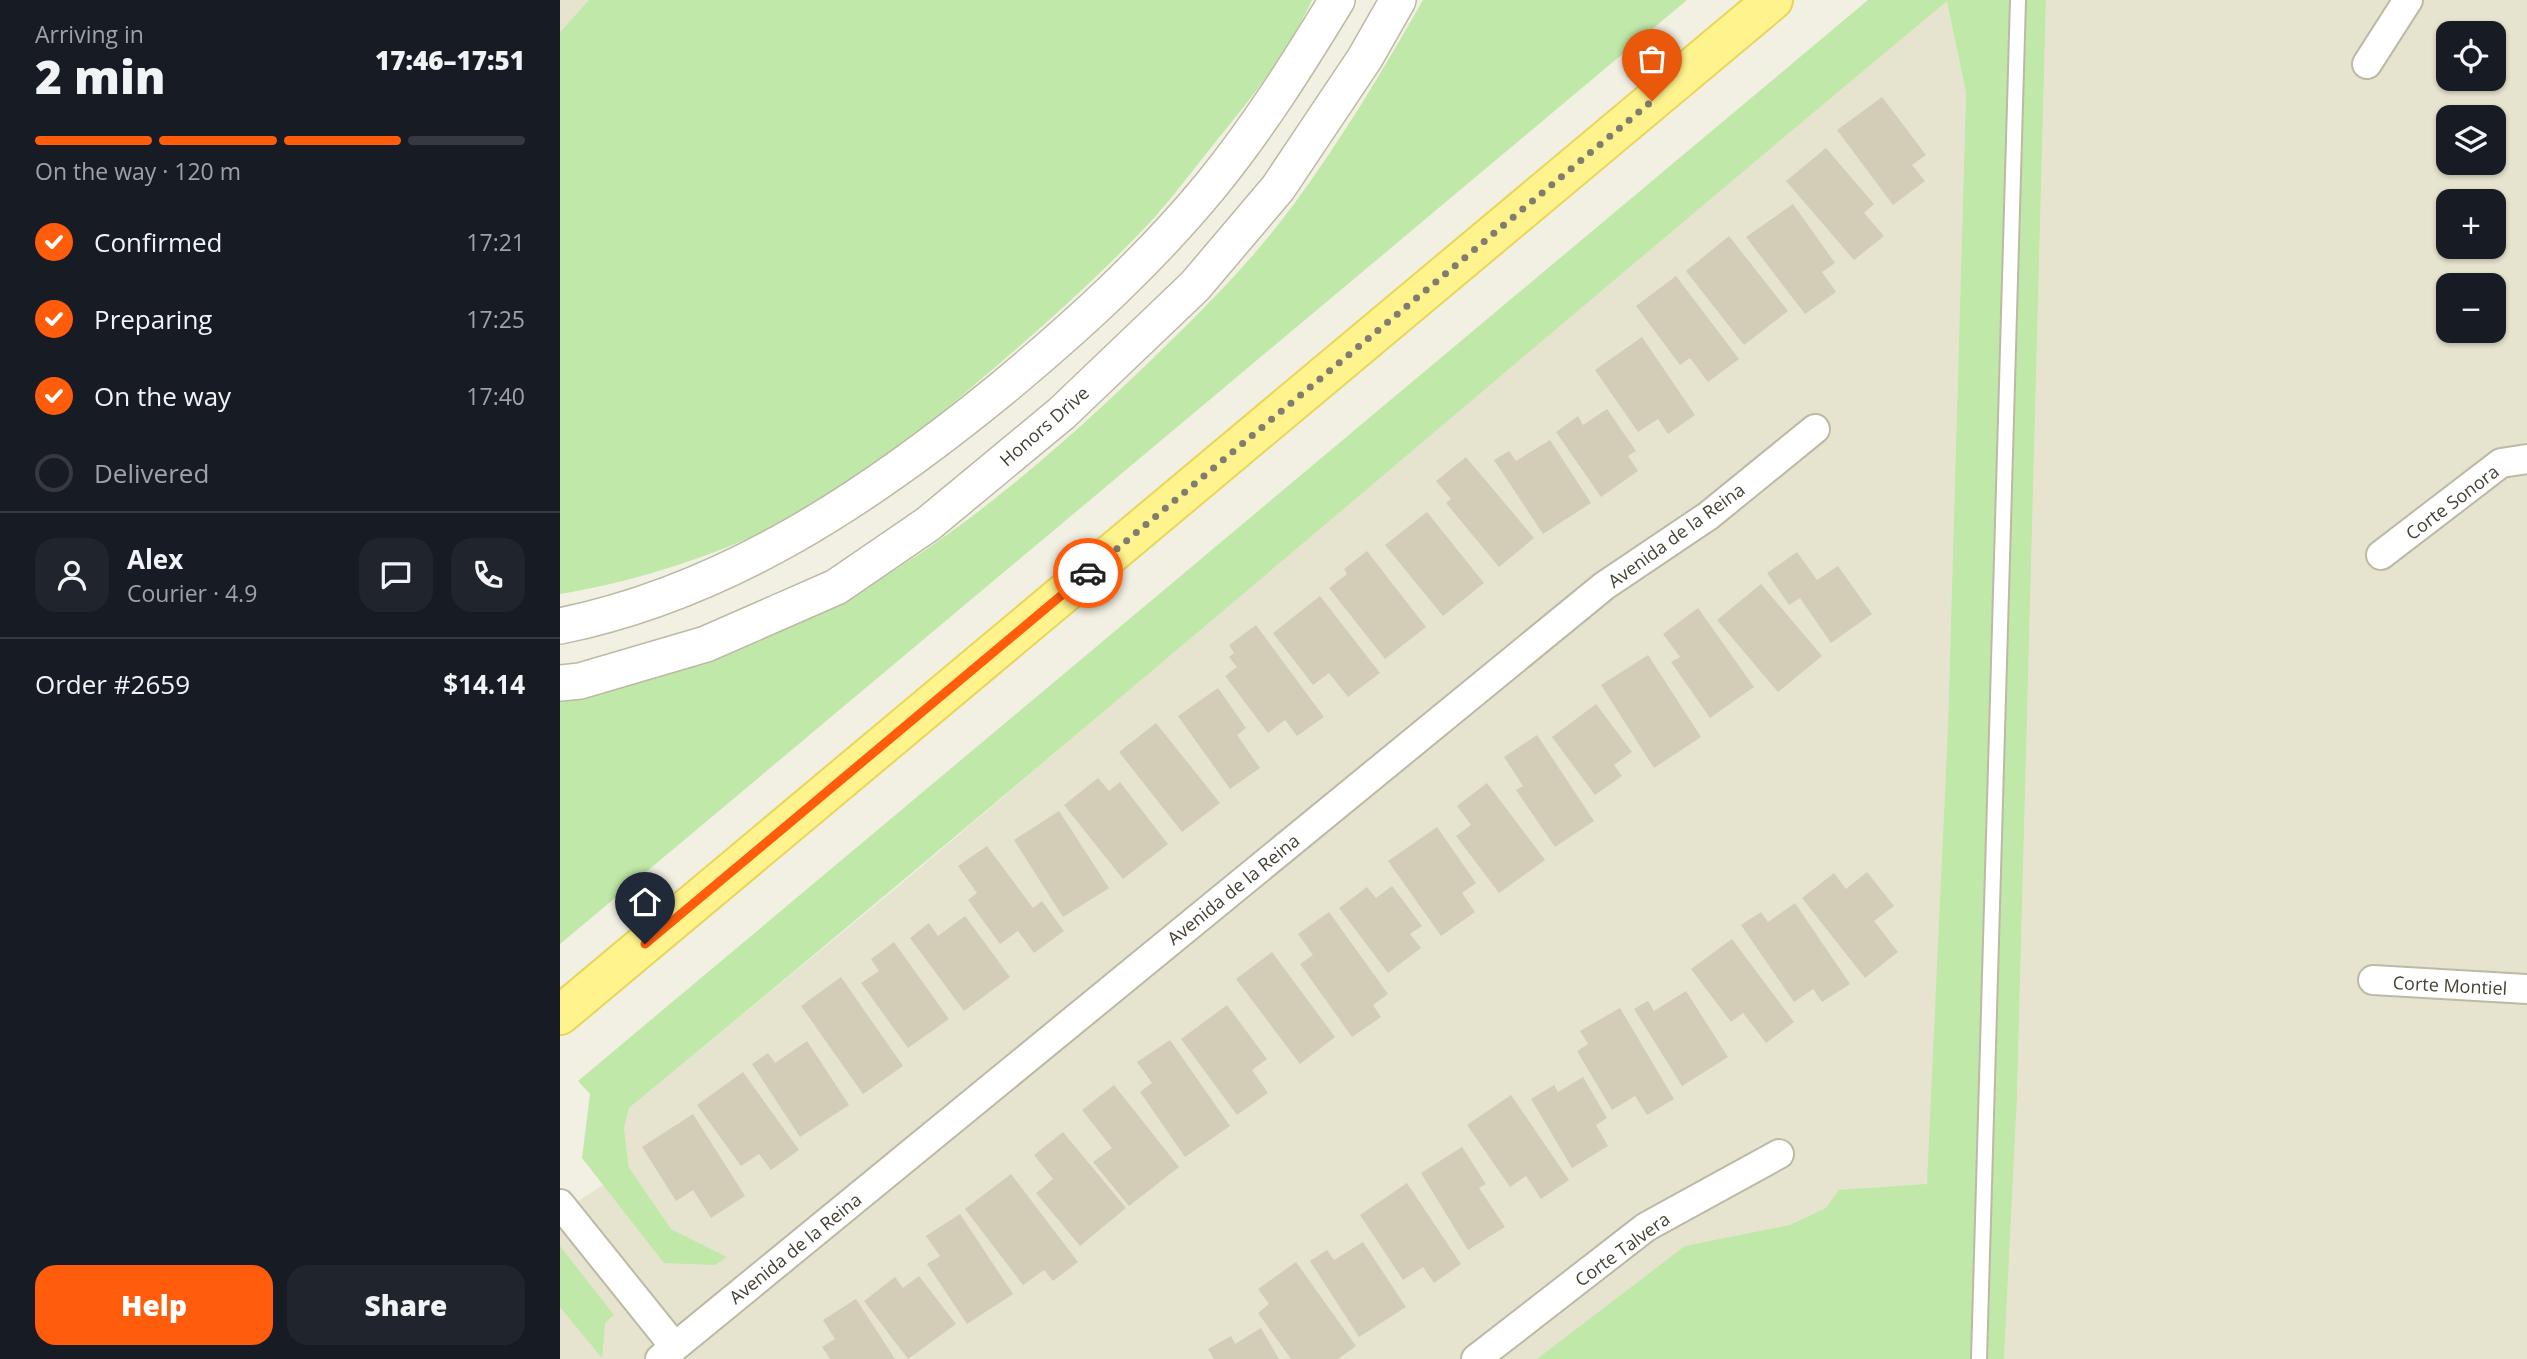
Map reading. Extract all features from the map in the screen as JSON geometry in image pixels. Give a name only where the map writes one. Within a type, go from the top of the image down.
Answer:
[{"type":"main road","points":[[560,1015],[1773,0]]},
{"type":"street","points":[[560,626],[606,617],[663,597],[765,552],[880,484],[947,433],[1080,321],[1149,255],[1211,185],[1277,98],[1337,0]]},
{"type":"street","name":"Honors Drive","points":[[560,683],[580,681],[706,644],[836,587],[928,524],[1062,413],[1195,286],[1278,188],[1365,58],[1398,0]]},
{"type":"street","points":[[2367,64],[2408,0]]},
{"type":"street","name":"Avenida de la Reina","points":[[667,1353],[1604,586],[1708,516],[1815,429]]},
{"type":"street","name":"Corte Sonora","points":[[2381,555],[2501,463],[2527,459]]},
{"type":"street","name":"Corte Montiel","points":[[2373,980],[2527,989]]},
{"type":"street","name":"Corte Talvera","points":[[1476,1359],[1646,1227],[1779,1154]]},
{"type":"street","points":[[560,1204],[667,1353]]},
{"type":"lane","points":[[1979,1359],[2018,0]]},
{"type":"shaded area","points":[[560,0],[589,0],[560,32]]},
{"type":"shaded area","points":[[1947,0],[1966,93],[1948,725],[1920,1359],[560,1359],[560,1213],[629,1168],[624,1128],[629,1108],[895,889],[1648,249]]},
{"type":"shaded area","points":[[2046,0],[2527,0],[2527,1359],[2004,1359],[2017,1098]]},
{"type":"green space","points":[[589,0],[1312,0],[1269,73],[1154,218],[1047,322],[898,448],[855,480],[810,508],[751,537],[656,572],[560,594],[560,32]]},
{"type":"green space","points":[[1423,0],[1687,0],[560,944],[560,695],[700,661],[781,631],[880,579],[927,549],[1016,482],[1142,369],[1202,310],[1259,248],[1329,155]]},
{"type":"green space","points":[[1868,0],[2046,0],[2017,1098],[2004,1359],[1537,1359],[1685,1246],[1790,1225],[1826,1208],[1839,1190],[1927,1184],[1948,725],[1966,93],[1947,1],[960,833],[629,1108],[624,1128],[629,1168],[671,1229],[727,1257],[715,1265],[664,1263],[582,1158],[590,1094],[578,1081]]},
{"type":"green space","points":[[560,1246],[614,1315],[605,1323],[602,1358],[560,1307]]},
{"type":"building","points":[[1882,97],[1926,155],[1912,165],[1925,181],[1893,205],[1837,130]]},
{"type":"building","points":[[1826,148],[1874,204],[1864,213],[1884,236],[1854,260],[1786,181]]},
{"type":"building","points":[[1793,204],[1835,263],[1822,272],[1836,292],[1805,314],[1746,237]]},
{"type":"building","points":[[1729,236],[1788,311],[1744,345],[1686,271]]},
{"type":"building","points":[[1676,276],[1739,359],[1708,382],[1690,358],[1680,365],[1636,306]]},
{"type":"building","points":[[1642,337],[1695,415],[1668,434],[1658,419],[1638,432],[1595,370]]},
{"type":"building","points":[[1607,409],[1636,451],[1628,456],[1638,471],[1601,497],[1556,432],[1578,416],[1583,425]]},
{"type":"building","points":[[1550,440],[1591,503],[1543,534],[1494,460],[1509,451],[1516,461]]},
{"type":"building","points":[[1466,457],[1534,538],[1499,567],[1446,503],[1451,499],[1436,481]]},
{"type":"building","points":[[1427,512],[1484,583],[1443,616],[1385,545]]},
{"type":"building","points":[[1367,551],[1426,627],[1385,659],[1329,588],[1347,574],[1344,569]]},
{"type":"building","points":[[1797,552],[1817,580],[1838,566],[1872,614],[1831,643],[1800,598],[1789,605],[1767,573]]},
{"type":"building","points":[[1761,584],[1822,656],[1778,692],[1717,620]]},
{"type":"building","points":[[1320,596],[1380,673],[1348,697],[1329,673],[1313,685],[1273,633]]},
{"type":"building","points":[[1698,608],[1754,687],[1710,718],[1671,662],[1680,657],[1663,634]]},
{"type":"building","points":[[1256,625],[1324,717],[1297,736],[1285,720],[1268,733],[1225,676],[1237,667],[1229,657],[1234,653],[1229,645]]},
{"type":"building","points":[[1648,655],[1701,737],[1654,768],[1601,685]]},
{"type":"building","points":[[1218,688],[1246,728],[1237,735],[1260,768],[1230,789],[1178,716]]},
{"type":"building","points":[[1596,704],[1632,752],[1614,765],[1622,776],[1595,795],[1552,737]]},
{"type":"building","points":[[1156,723],[1220,803],[1182,832],[1119,752]]},
{"type":"building","points":[[1537,735],[1594,821],[1555,847],[1516,790],[1523,786],[1504,757]]},
{"type":"building","points":[[1098,778],[1109,791],[1120,782],[1168,844],[1123,879],[1064,805]]},
{"type":"building","points":[[1487,783],[1545,860],[1499,893],[1456,836],[1471,825],[1457,806]]},
{"type":"building","points":[[1059,811],[1109,888],[1063,917],[1014,840]]},
{"type":"building","points":[[1437,827],[1476,883],[1462,893],[1475,912],[1441,936],[1388,861]]},
{"type":"building","points":[[987,846],[1033,908],[1042,901],[1064,931],[1034,953],[1018,931],[1000,944],[968,900],[977,893],[958,866]]},
{"type":"building","points":[[1867,872],[1894,906],[1874,921],[1898,952],[1865,978],[1802,898],[1834,873],[1846,889]]},
{"type":"building","points":[[1392,886],[1422,926],[1410,934],[1421,948],[1388,973],[1339,908],[1367,887],[1376,898]]},
{"type":"building","points":[[1795,903],[1850,984],[1822,1002],[1813,989],[1794,1002],[1741,925],[1761,912],[1768,922]]},
{"type":"building","points":[[1329,912],[1388,994],[1373,1005],[1381,1017],[1352,1037],[1300,964],[1313,955],[1298,934]]},
{"type":"building","points":[[965,916],[1010,977],[964,1011],[910,938],[929,923],[938,936]]},
{"type":"building","points":[[1732,939],[1794,1022],[1766,1043],[1743,1013],[1731,1022],[1691,969]]},
{"type":"building","points":[[894,942],[949,1019],[908,1048],[861,983],[879,971],[871,959]]},
{"type":"building","points":[[1272,952],[1335,1037],[1300,1064],[1236,979]]},
{"type":"building","points":[[841,977],[903,1066],[863,1094],[801,1006]]},
{"type":"building","points":[[1686,991],[1728,1057],[1682,1086],[1634,1009],[1648,1001],[1654,1011]]},
{"type":"building","points":[[1227,1005],[1267,1059],[1252,1070],[1268,1093],[1237,1115],[1181,1039]]},
{"type":"building","points":[[1620,1008],[1674,1099],[1647,1115],[1635,1096],[1612,1110],[1577,1051],[1588,1044],[1580,1031]]},
{"type":"building","points":[[1170,1040],[1230,1126],[1185,1157],[1140,1092],[1152,1083],[1137,1062]]},
{"type":"building","points":[[807,1041],[849,1105],[800,1137],[752,1064],[768,1053],[775,1063]]},
{"type":"building","points":[[743,1072],[799,1150],[771,1170],[759,1154],[741,1166],[697,1105]]},
{"type":"building","points":[[1583,1077],[1607,1118],[1596,1125],[1608,1146],[1572,1168],[1531,1099],[1554,1085],[1558,1092]]},
{"type":"building","points":[[1114,1085],[1179,1167],[1129,1206],[1093,1162],[1112,1148],[1082,1110]]},
{"type":"building","points":[[1511,1095],[1569,1180],[1541,1199],[1526,1176],[1510,1187],[1467,1125]]},
{"type":"building","points":[[693,1114],[745,1196],[711,1218],[693,1190],[676,1201],[642,1147]]},
{"type":"building","points":[[1063,1132],[1126,1208],[1080,1246],[1036,1193],[1053,1179],[1034,1155]]},
{"type":"building","points":[[1462,1147],[1486,1184],[1479,1188],[1505,1227],[1468,1250],[1421,1173]]},
{"type":"building","points":[[1011,1174],[1078,1262],[1053,1281],[1044,1270],[1023,1285],[965,1209]]},
{"type":"building","points":[[1407,1183],[1461,1264],[1434,1283],[1423,1267],[1403,1280],[1360,1215]]},
{"type":"building","points":[[960,1214],[1013,1294],[967,1324],[927,1264],[940,1256],[926,1236]]},
{"type":"building","points":[[1363,1242],[1406,1307],[1359,1337],[1310,1261],[1327,1250],[1334,1260]]},
{"type":"building","points":[[1296,1262],[1356,1346],[1338,1359],[1291,1359],[1258,1313],[1269,1304],[1258,1289]]},
{"type":"building","points":[[919,1276],[956,1324],[908,1359],[864,1301],[895,1277],[903,1288]]},
{"type":"building","points":[[856,1299],[895,1359],[830,1359],[822,1347],[835,1339],[823,1320]]},
{"type":"building","points":[[1261,1328],[1279,1359],[1214,1359],[1208,1349],[1231,1336],[1235,1344]]},
{"type":"way so far","points":[[1088,573],[1652,101]]},
{"type":"route","points":[[645,944],[1088,573]]}]
